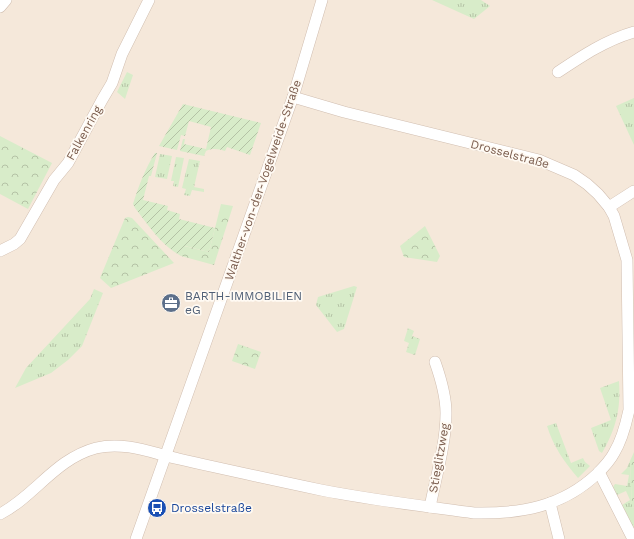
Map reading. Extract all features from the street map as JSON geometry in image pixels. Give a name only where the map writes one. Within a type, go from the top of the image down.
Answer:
[{"type":"street","points":[[0,7],[6,0]]},
{"type":"street","name":"Falkenring","points":[[0,251],[14,244],[20,239],[54,180],[68,163],[112,83],[122,54],[149,0]]},
{"type":"street","name":"Walther-von-der-Vogelweide-Straße","points":[[136,539],[293,97],[322,0]]},
{"type":"street","points":[[558,72],[593,49],[611,40],[634,32]]},
{"type":"street","name":"Drosselstraße","points":[[0,514],[14,505],[62,465],[87,451],[98,448],[120,446],[140,448],[166,456],[324,490],[474,513],[504,513],[520,511],[550,503],[565,497],[581,488],[614,454],[626,425],[629,410],[630,385],[627,260],[620,231],[609,207],[593,189],[574,175],[538,160],[344,112],[293,97]]},
{"type":"street","points":[[609,207],[634,191]]},
{"type":"street","name":"Stieglitzweg","points":[[430,507],[444,435],[446,413],[443,388],[435,362]]},
{"type":"street","points":[[598,472],[633,539]]},
{"type":"street","points":[[550,503],[559,539]]},
{"type":"shaded area","points":[[0,0],[634,0],[634,539],[0,539]]},
{"type":"green space","points":[[432,0],[481,0],[490,6],[474,19]]},
{"type":"green space","points":[[127,72],[133,75],[125,99],[117,92]]},
{"type":"green space","points":[[634,98],[634,145],[616,106]]},
{"type":"green space","points":[[183,104],[261,123],[250,155],[227,147],[225,151],[216,149],[208,150],[204,156],[180,151],[183,139],[185,139],[184,144],[206,149],[211,127],[189,121],[185,136],[181,135],[177,150],[159,146]]},
{"type":"green space","points":[[0,136],[52,163],[28,209],[0,194]]},
{"type":"green space","points":[[155,153],[157,153],[143,200],[168,206],[167,210],[180,214],[179,219],[215,228],[209,252],[185,246],[181,256],[174,252],[150,228],[135,208],[133,204],[138,190],[145,171]]},
{"type":"green space","points":[[160,154],[172,156],[167,179],[155,177]]},
{"type":"green space","points":[[176,157],[184,158],[178,187],[173,186],[174,181],[171,181]]},
{"type":"green space","points":[[189,159],[200,161],[194,187],[204,189],[204,192],[192,190],[190,196],[184,195],[186,189],[182,188]]},
{"type":"green space","points":[[221,204],[233,206],[214,265],[181,256],[184,246],[209,252]]},
{"type":"green space","points":[[125,218],[132,218],[174,263],[111,288],[100,278]]},
{"type":"green space","points":[[425,226],[440,256],[437,262],[404,257],[400,246]]},
{"type":"green space","points":[[354,286],[357,287],[344,329],[337,332],[316,305],[318,297]]},
{"type":"green space","points":[[94,289],[103,293],[82,346],[68,360],[51,373],[15,388],[26,368],[90,299]]},
{"type":"green space","points":[[408,328],[414,331],[412,336],[420,339],[415,355],[406,352],[409,343],[404,341]]},
{"type":"green space","points":[[238,344],[261,352],[255,369],[232,361]]},
{"type":"green space","points":[[619,381],[619,401],[614,427],[602,453],[599,451],[591,428],[611,420],[600,388]]},
{"type":"green space","points":[[556,423],[571,463],[583,458],[590,466],[578,478],[560,454],[547,426]]},
{"type":"green space","points":[[634,452],[634,508],[632,507],[630,461]]},
{"type":"green space","points":[[630,461],[632,507],[634,508],[634,529],[622,505],[630,500],[626,491],[617,495],[613,487],[615,484],[627,486],[629,475],[621,474],[627,468]]},
{"type":"place","name":"BARTH-IMMOBILIEN eG","points":[[171,303]]},
{"type":"place","name":"Drosselstraße","points":[[157,508]]}]
